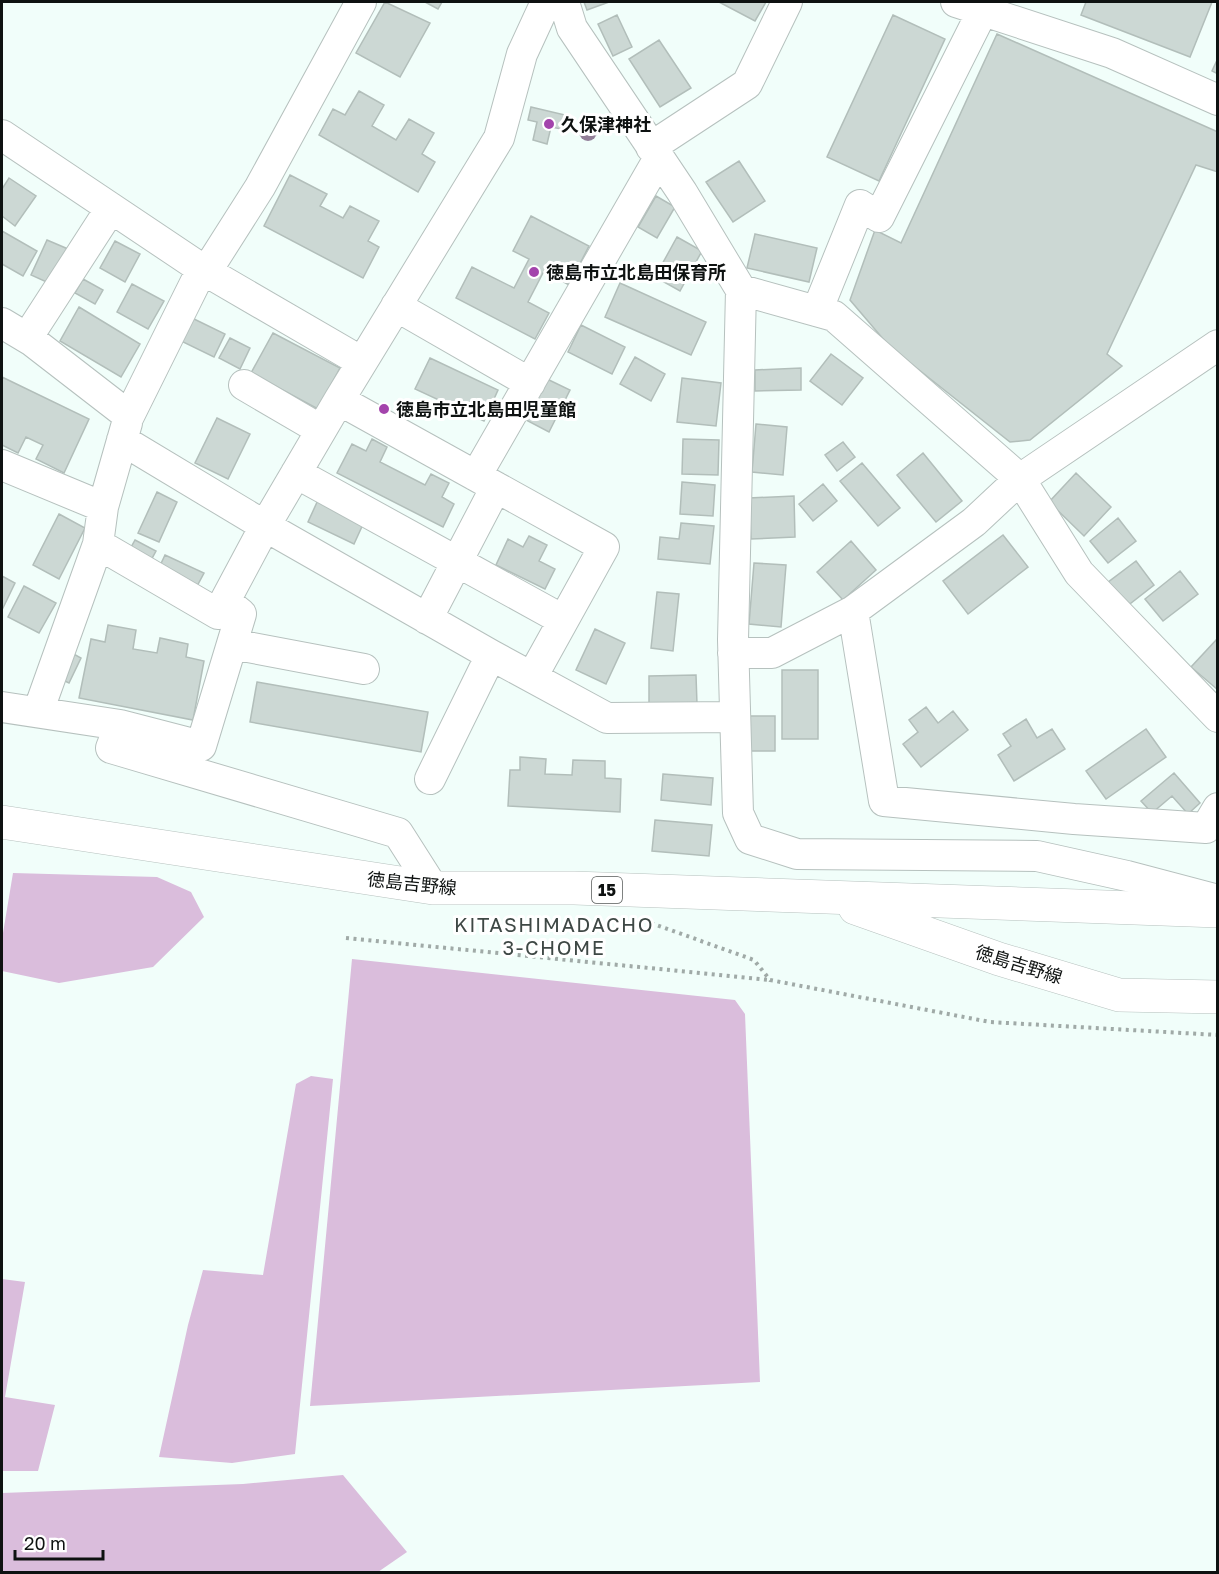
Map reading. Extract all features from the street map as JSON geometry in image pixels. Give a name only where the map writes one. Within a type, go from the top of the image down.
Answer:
[{"type":"main road","name":"徳島吉野線","points":[[2,822],[433,888],[574,888],[1218,912]]},
{"type":"main road","name":"徳島吉野線","points":[[827,897],[999,959],[1119,994],[1218,997]]},
{"type":"street","points":[[38,712],[98,544],[103,507],[125,428],[204,270],[260,187],[361,2]]},
{"type":"street","points":[[98,544],[218,614],[265,526],[321,430],[499,138],[522,54],[546,2]]},
{"type":"street","points":[[564,2],[572,28],[709,234],[741,290],[733,653],[738,813],[750,839],[797,854],[1037,856],[1218,900]]},
{"type":"street","points":[[427,619],[457,562],[486,482],[530,383],[655,152],[747,84],[787,2]]},
{"type":"street","points":[[817,311],[860,205],[879,217],[969,6],[1112,53],[1218,100]]},
{"type":"street","points":[[5,144],[111,208],[204,270],[362,362]]},
{"type":"street","points":[[111,208],[14,331],[125,428],[265,526],[491,655],[607,718],[735,717]]},
{"type":"street","points":[[741,290],[834,316],[1020,479],[1079,573],[1218,717]]},
{"type":"street","points":[[396,306],[530,383]]},
{"type":"street","points":[[733,653],[772,652],[853,611],[974,522],[1020,479],[1218,345]]},
{"type":"street","points":[[244,385],[321,430]]},
{"type":"street","points":[[339,400],[603,547],[531,677]]},
{"type":"street","points":[[2,465],[103,507]]},
{"type":"street","points":[[296,474],[563,620]]},
{"type":"street","points":[[2,707],[120,725],[201,746],[241,614],[225,602]]},
{"type":"street","points":[[853,611],[884,801],[1074,819],[1206,828],[1218,808]]},
{"type":"street","points":[[232,644],[364,669]]},
{"type":"street","points":[[430,779],[491,655]]},
{"type":"street","points":[[120,725],[111,748],[398,833],[433,888]]},
{"type":"path","points":[[648,922],[754,960],[770,980]]},
{"type":"path","points":[[346,938],[770,980],[990,1022],[1218,1035]]},
{"type":"shaded area","points":[[13,873],[157,877],[191,892],[204,917],[153,967],[59,983],[2,971],[2,939]]},
{"type":"shaded area","points":[[352,959],[735,1000],[745,1014],[760,1382],[310,1406]]},
{"type":"shaded area","points":[[311,1076],[333,1079],[295,1454],[232,1463],[159,1457],[188,1325],[203,1270],[263,1275],[296,1084]]},
{"type":"shaded area","points":[[2,1279],[25,1282],[5,1397],[55,1405],[38,1471],[2,1471]]},
{"type":"shaded area","points":[[343,1475],[407,1552],[378,1572],[2,1572],[2,1493],[243,1484]]},
{"type":"building","points":[[385,2],[430,23],[400,77],[356,53]]},
{"type":"building","points":[[425,2],[442,2],[438,9]]},
{"type":"building","points":[[584,2],[609,2],[587,10]]},
{"type":"building","points":[[719,2],[766,2],[755,21]]},
{"type":"building","points":[[1086,2],[1212,2],[1190,57],[1081,15]]},
{"type":"building","points":[[617,15],[632,47],[613,56],[598,24]]},
{"type":"building","points":[[893,15],[945,39],[879,181],[827,157]]},
{"type":"building","points":[[997,34],[1218,132],[1218,172],[1196,165],[1107,354],[1122,366],[1030,440],[1010,442],[890,347],[850,300],[875,230],[901,243]]},
{"type":"building","points":[[659,40],[691,88],[660,107],[629,59]]},
{"type":"building","points":[[1218,58],[1218,74],[1212,71]]},
{"type":"building","points":[[359,91],[384,105],[372,126],[396,140],[409,119],[434,133],[422,154],[435,162],[418,192],[319,135],[333,109],[345,115]]},
{"type":"building","name":"久保津神社","points":[[531,107],[565,115],[561,129],[551,127],[547,144],[533,140],[537,122],[528,120]]},
{"type":"building","points":[[739,161],[765,201],[733,222],[706,182]]},
{"type":"building","points":[[290,175],[327,194],[320,206],[343,218],[350,206],[379,221],[368,241],[379,247],[363,278],[264,226]]},
{"type":"building","points":[[9,178],[36,196],[15,226],[2,216],[2,189]]},
{"type":"building","points":[[656,196],[675,207],[657,238],[638,227]]},
{"type":"building","points":[[531,216],[589,246],[569,285],[544,271],[528,302],[549,313],[535,339],[456,298],[472,267],[514,288],[529,259],[513,251]]},
{"type":"building","points":[[2,231],[37,251],[23,276],[2,264]]},
{"type":"building","points":[[755,234],[817,248],[809,282],[747,268]]},
{"type":"building","points":[[677,237],[702,251],[680,291],[655,277]]},
{"type":"building","points":[[47,240],[68,249],[51,284],[31,275]]},
{"type":"building","points":[[115,241],[140,254],[125,282],[100,268]]},
{"type":"building","points":[[83,279],[103,290],[95,304],[75,293]]},
{"type":"building","points":[[620,283],[706,322],[691,355],[605,317]]},
{"type":"building","points":[[132,284],[164,301],[148,329],[117,312]]},
{"type":"building","points":[[79,307],[140,344],[121,377],[60,341]]},
{"type":"building","points":[[192,318],[225,334],[214,357],[181,341]]},
{"type":"building","points":[[581,325],[625,347],[612,374],[568,352]]},
{"type":"building","points":[[273,333],[340,368],[318,409],[251,373]]},
{"type":"building","points":[[230,338],[250,348],[240,369],[219,358]]},
{"type":"building","points":[[831,354],[863,378],[842,405],[810,381]]},
{"type":"building","points":[[635,357],[665,374],[651,401],[620,384]]},
{"type":"building","points":[[430,358],[498,390],[484,421],[415,389]]},
{"type":"building","points":[[801,368],[801,390],[755,391],[755,370]]},
{"type":"building","points":[[2,377],[89,419],[64,473],[36,459],[43,445],[26,437],[18,453],[2,445]]},
{"type":"building","points":[[682,378],[721,383],[716,426],[677,422]]},
{"type":"building","points":[[547,379],[570,390],[549,432],[526,420]]},
{"type":"building","points":[[217,418],[250,434],[228,479],[195,463]]},
{"type":"building","points":[[756,424],[787,427],[783,475],[752,472]]},
{"type":"building","points":[[372,439],[387,447],[380,462],[425,485],[431,474],[449,483],[442,497],[454,504],[443,527],[337,473],[352,444],[366,451]]},
{"type":"building","points":[[683,439],[719,440],[718,475],[682,474]]},
{"type":"building","points":[[843,442],[855,457],[837,471],[825,455]]},
{"type":"building","points":[[923,453],[962,501],[936,522],[897,475]]},
{"type":"building","points":[[862,463],[900,508],[878,526],[840,481]]},
{"type":"building","points":[[1076,473],[1111,507],[1084,536],[1049,502]]},
{"type":"building","points":[[682,482],[715,485],[713,516],[680,514]]},
{"type":"building","points":[[823,484],[837,501],[813,521],[799,504]]},
{"type":"building","points":[[157,492],[177,502],[159,542],[138,533]]},
{"type":"building","points":[[794,496],[795,537],[751,539],[749,498]]},
{"type":"building","points":[[318,500],[364,522],[354,544],[308,522]]},
{"type":"building","points":[[59,514],[85,528],[59,579],[33,565]]},
{"type":"building","points":[[1118,518],[1136,541],[1108,563],[1090,541]]},
{"type":"building","points":[[681,523],[714,526],[710,564],[658,559],[660,537],[679,539]]},
{"type":"building","points":[[1003,535],[1028,567],[968,614],[943,581]]},
{"type":"building","points":[[529,536],[547,545],[539,561],[555,569],[545,589],[496,565],[508,539],[523,547]]},
{"type":"building","points":[[135,540],[156,551],[150,562],[129,551]]},
{"type":"building","points":[[851,541],[876,570],[843,600],[817,572]]},
{"type":"building","points":[[165,555],[204,573],[196,588],[158,570]]},
{"type":"building","points":[[1136,561],[1154,585],[1126,607],[1107,583]]},
{"type":"building","points":[[754,563],[786,565],[781,627],[749,624]]},
{"type":"building","points":[[1180,571],[1198,594],[1163,621],[1145,599]]},
{"type":"building","points":[[2,576],[15,583],[2,610]]},
{"type":"building","points":[[24,586],[56,603],[39,633],[8,617]]},
{"type":"building","points":[[657,592],[679,594],[673,651],[651,648]]},
{"type":"building","points":[[108,625],[136,630],[133,649],[157,653],[160,638],[188,644],[186,657],[204,661],[193,720],[79,698],[91,639],[105,642]]},
{"type":"building","points":[[595,629],[625,643],[606,684],[576,670]]},
{"type":"building","points":[[1218,638],[1218,690],[1191,667]]},
{"type":"building","points":[[70,652],[81,658],[69,683],[58,678]]},
{"type":"building","points":[[782,670],[818,670],[818,739],[782,739]]},
{"type":"building","points":[[696,675],[697,704],[649,705],[649,676]]},
{"type":"building","points":[[257,682],[428,712],[421,752],[250,722]]},
{"type":"building","points":[[926,707],[938,723],[953,711],[968,730],[921,767],[903,744],[918,732],[909,720]]},
{"type":"building","points":[[748,716],[775,716],[775,751],[748,751]]},
{"type":"building","points":[[1026,719],[1037,738],[1052,729],[1065,749],[1014,781],[998,755],[1011,746],[1003,734]]},
{"type":"building","points":[[1146,729],[1166,757],[1106,799],[1086,771]]},
{"type":"building","points":[[520,757],[546,759],[545,774],[572,775],[573,760],[605,761],[605,778],[621,779],[620,812],[508,806],[510,770],[520,770]]},
{"type":"building","points":[[1174,773],[1200,803],[1188,814],[1172,796],[1152,813],[1141,801]]},
{"type":"building","points":[[663,774],[713,778],[711,805],[661,800]]},
{"type":"building","points":[[655,820],[712,825],[709,856],[652,851]]},
{"type":"place","name":"久保津神社","points":[[549,124]]},
{"type":"place","name":"徳島市立北島田保育所","points":[[534,272]]},
{"type":"place","name":"徳島市立北島田児童館","points":[[384,409]]},
{"type":"district","name":"KITASHIMADACHO 3-CHOME","points":[[554,936]]}]
